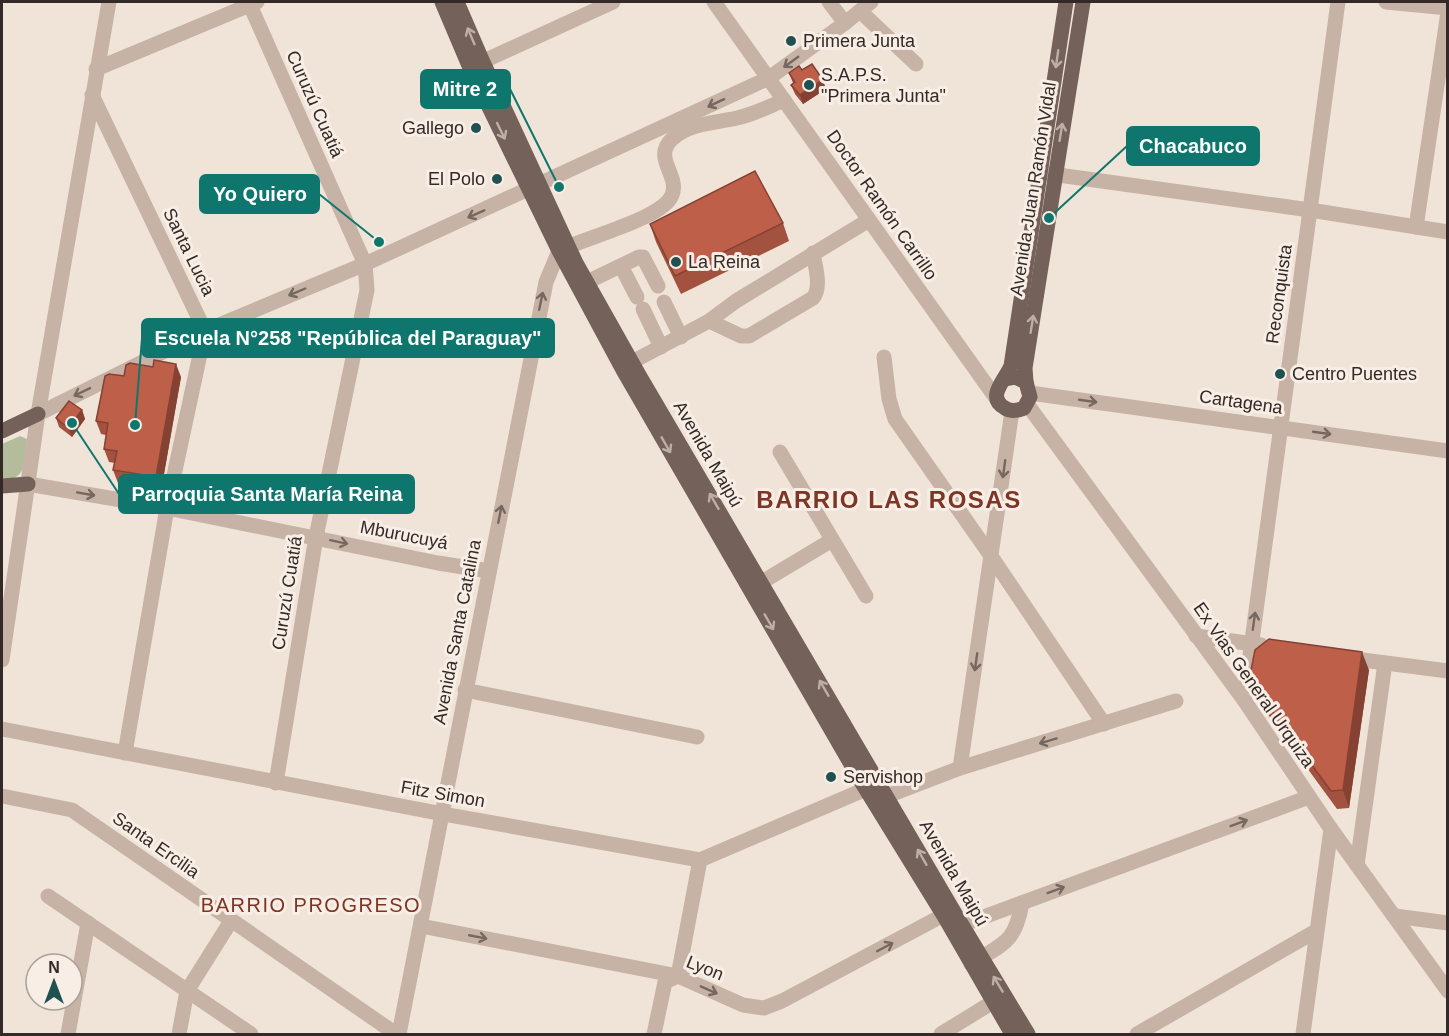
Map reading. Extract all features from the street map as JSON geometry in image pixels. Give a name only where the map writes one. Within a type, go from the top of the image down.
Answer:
[{"type":"main road","name":"Avenida Maipú","points":[[442,2],[476,64],[623,370],[755,585],[875,795]]},
{"type":"main road","name":"Avenida Maipú","points":[[457,2],[476,64]]},
{"type":"main road","name":"Avenida Juan Ramón Vidal","points":[[1028,393],[1025,368],[1066,2]]},
{"type":"main road","name":"Avenida Juan Ramón Vidal","points":[[1004,379],[1011,366],[1047,173],[1083,2]]},
{"type":"main road","name":"Avenida Maipú","points":[[563,249],[587,282],[755,585],[875,795],[976,961],[1028,1035]]},
{"type":"main road","points":[[1015,378],[1028,393],[1024,408],[1012,411],[1002,407],[998,401],[997,388],[1004,379],[1015,378]]},
{"type":"main road","points":[[2,431],[38,414]]},
{"type":"main road","points":[[2,486],[28,484]]},
{"type":"main road","name":"Avenida Maipú","points":[[976,961],[993,1002],[1012,1035]]},
{"type":"street","points":[[2,660],[38,414],[109,2]]},
{"type":"street","points":[[476,64],[613,2]]},
{"type":"street","name":"Doctor Ramón Carrillo","points":[[714,2],[998,401]]},
{"type":"street","points":[[829,2],[845,24]]},
{"type":"street","name":"Reconquista","points":[[1244,700],[1338,2]]},
{"type":"street","points":[[1386,2],[1448,8]]},
{"type":"street","points":[[96,69],[255,3]]},
{"type":"street","name":"Curuzú Cuatiá","points":[[255,3],[364,264],[367,290],[316,537],[276,783]]},
{"type":"street","points":[[38,414],[205,331],[364,264],[769,78],[845,24],[866,6],[916,63]]},
{"type":"street","points":[[1416,227],[1448,12]]},
{"type":"street","name":"Santa Lucia","points":[[92,94],[205,331]]},
{"type":"street","points":[[664,153],[671,140],[686,130],[749,115],[784,100]]},
{"type":"street","points":[[563,249],[641,219],[672,196],[673,184],[664,153],[654,132]]},
{"type":"street","points":[[1047,173],[1448,232]]},
{"type":"street","points":[[632,362],[709,321],[736,301],[869,220]]},
{"type":"street","name":"Avenida Santa Catalina","points":[[398,1035],[443,814],[541,299],[546,282],[563,249]]},
{"type":"street","points":[[709,321],[741,336],[749,336],[813,298],[817,288],[813,253]]},
{"type":"street","points":[[587,282],[643,257],[658,286]]},
{"type":"street","points":[[621,266],[661,347]]},
{"type":"street","points":[[664,302],[681,337]]},
{"type":"street","points":[[125,753],[167,508],[205,331]]},
{"type":"street","points":[[884,357],[889,399],[895,419],[991,555],[1104,724]]},
{"type":"street","name":"Cartagena","points":[[1028,393],[1448,451]]},
{"type":"street","name":"Ex Vias General Urquiza","points":[[1028,393],[1196,636],[1244,700],[1331,829],[1448,991]]},
{"type":"street","points":[[960,768],[1012,411]]},
{"type":"street","points":[[780,452],[867,596]]},
{"type":"street","name":"Mburucuyá","points":[[28,484],[167,508],[489,571]]},
{"type":"street","points":[[755,585],[832,540]]},
{"type":"street","points":[[1196,636],[1273,647]]},
{"type":"street","points":[[1329,655],[1448,671]]},
{"type":"street","points":[[1357,865],[1385,663]]},
{"type":"street","points":[[465,690],[697,737]]},
{"type":"street","points":[[654,1035],[665,982],[678,976],[700,860],[875,795],[1176,702]]},
{"type":"street","name":"Fitz Simon","points":[[2,729],[276,783],[700,860]]},
{"type":"street","name":"Santa Ercilia","points":[[2,796],[72,810],[398,1035]]},
{"type":"street","points":[[957,928],[1309,797]]},
{"type":"street","points":[[1303,1035],[1331,829]]},
{"type":"street","points":[[48,896],[251,1035]]},
{"type":"street","points":[[976,961],[1009,940],[1018,924],[1022,903]]},
{"type":"street","name":"Lyon","points":[[421,926],[678,976],[743,1005],[764,1008],[782,1001],[948,913]]},
{"type":"street","points":[[1395,916],[1448,923]]},
{"type":"street","points":[[178,1035],[187,991],[231,921]]},
{"type":"street","points":[[68,1035],[88,923]]},
{"type":"street","points":[[1137,1035],[1316,931]]},
{"type":"street","points":[[941,1035],[993,1002]]},
{"type":"green space","points":[[20,436],[27,439],[24,467],[17,476],[2,481],[2,444]]},
{"type":"building","points":[[812,64],[823,80],[800,95],[791,85],[795,82],[789,73],[799,66],[802,70]]},
{"type":"building","points":[[755,171],[783,223],[675,276],[650,224]]},
{"type":"building","points":[[154,360],[176,364],[156,477],[113,470],[117,451],[104,449],[108,423],[96,421],[105,376],[109,374],[124,376],[126,365],[130,363],[153,367]]},
{"type":"building","points":[[69,401],[82,410],[68,428],[56,418]]},
{"type":"building","points":[[1269,639],[1362,652],[1343,790],[1331,791],[1249,680],[1255,650]]},
{"type":"place","name":"Primera Junta","points":[[791,41]]},
{"type":"place","name":"S.A.P.S. \"Primera Junta\"","points":[[809,85]]},
{"type":"place","name":"Gallego","points":[[476,128]]},
{"type":"place","name":"El Polo","points":[[497,179]]},
{"type":"place","name":"Mitre 2","points":[[559,187]]},
{"type":"place","name":"Chacabuco","points":[[1049,218]]},
{"type":"place","name":"Yo Quiero","points":[[379,242]]},
{"type":"place","name":"La Reina","points":[[676,262]]},
{"type":"place","name":"Centro Puentes","points":[[1280,374]]},
{"type":"place","name":"Parroquia Santa María Reina","points":[[72,423]]},
{"type":"place","name":"Escuela N°258 \"República del Paraguay\"","points":[[135,425]]},
{"type":"place","name":"Servishop","points":[[831,777]]},
{"type":"district","name":"BARRIO LAS ROSAS","points":[[889,500]]},
{"type":"district","name":"BARRIO PROGRESO","points":[[311,905]]}]
